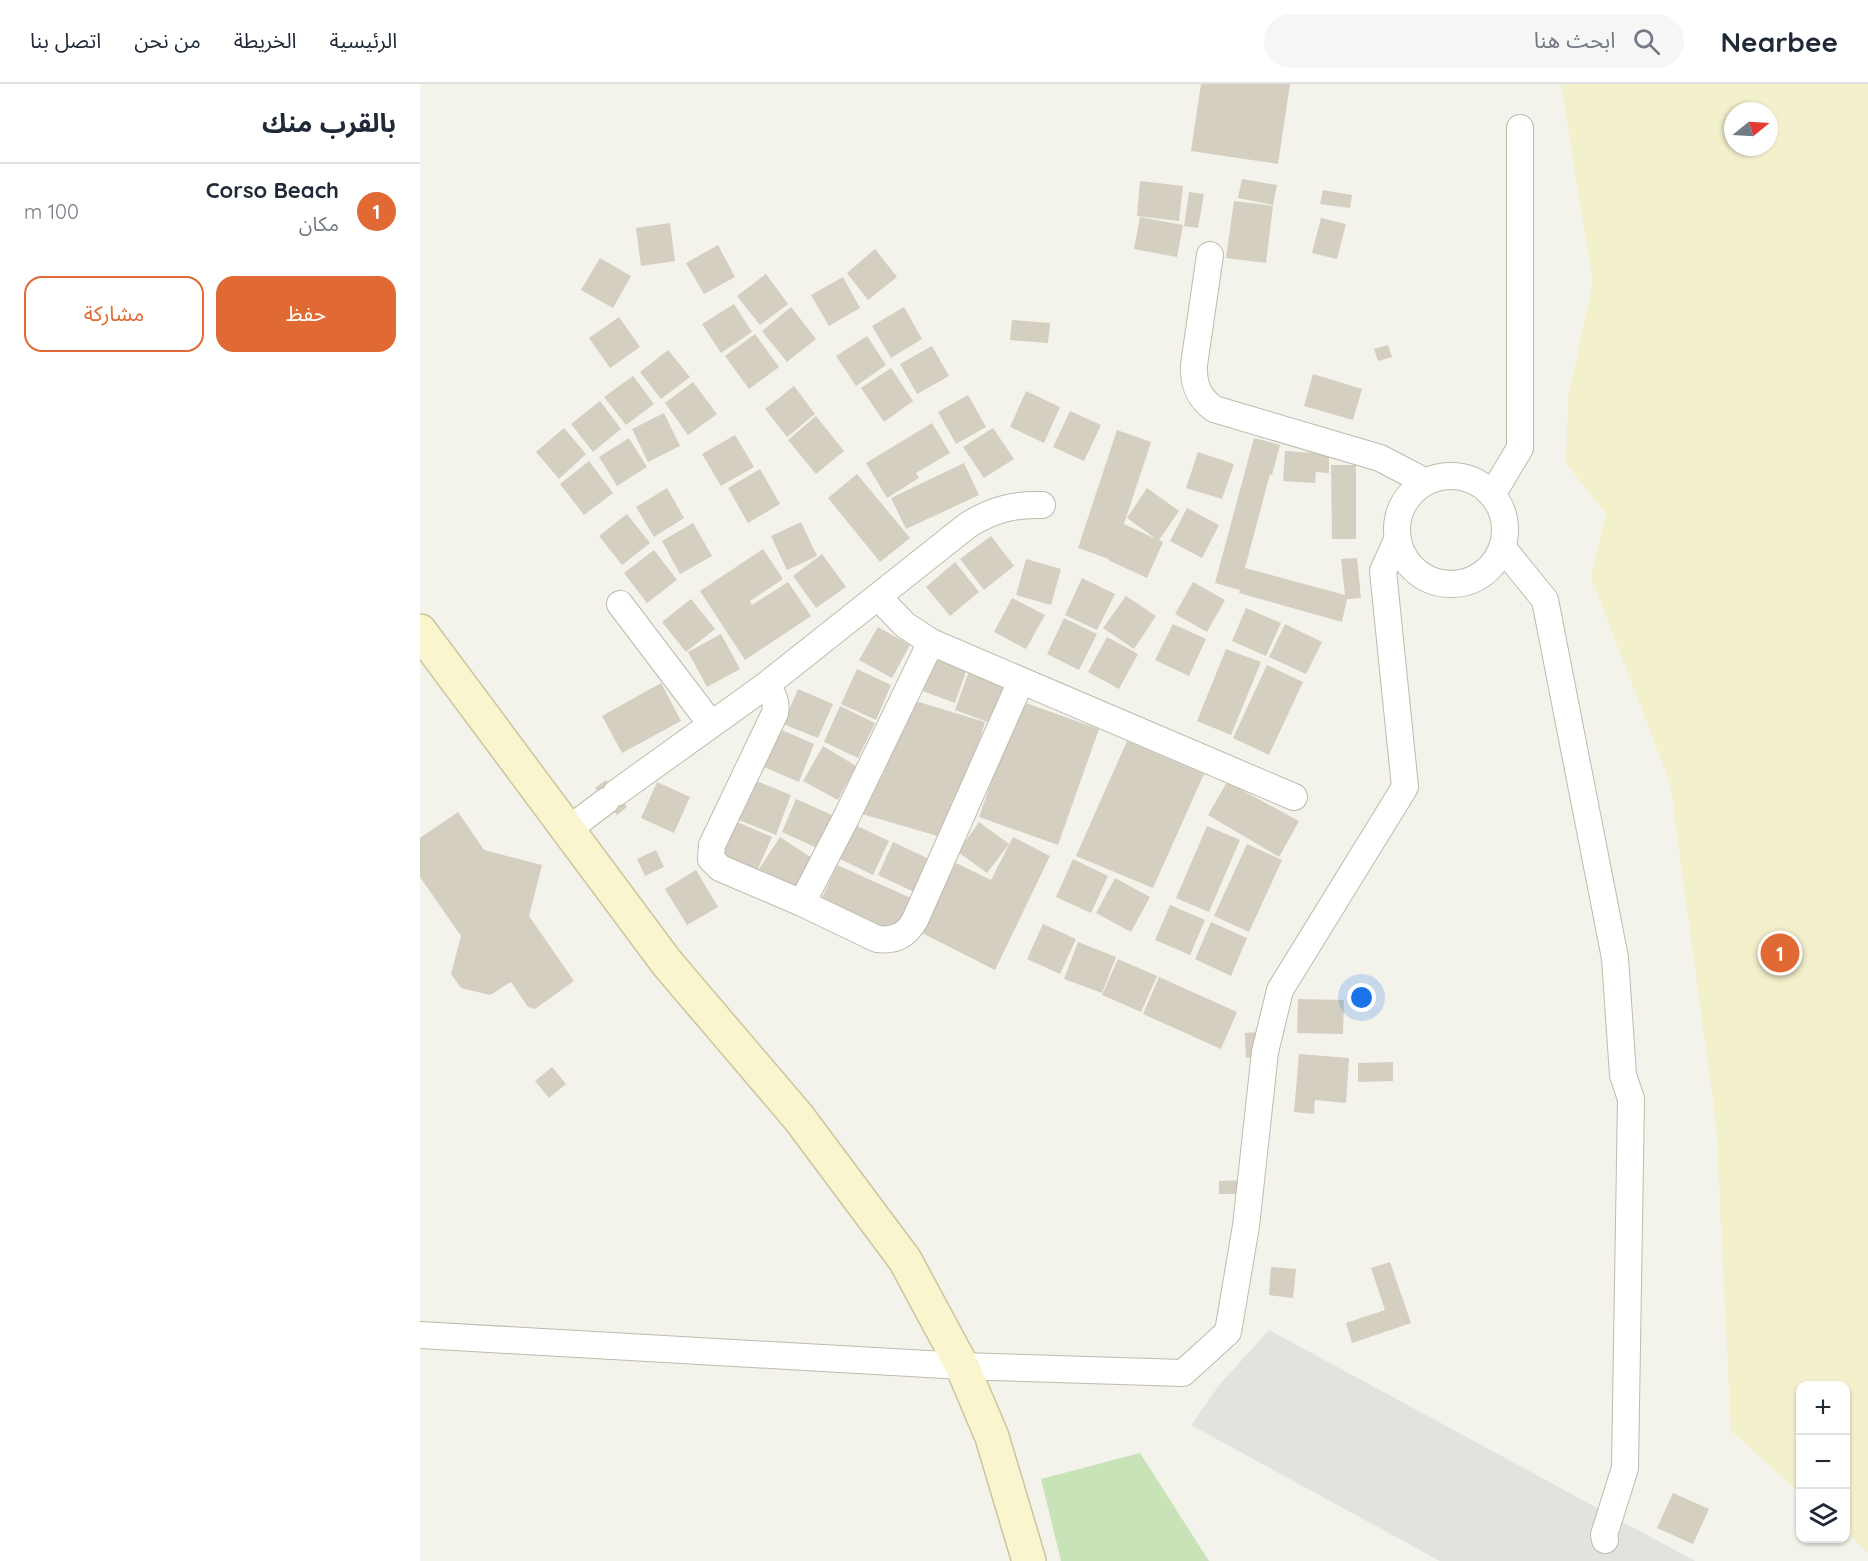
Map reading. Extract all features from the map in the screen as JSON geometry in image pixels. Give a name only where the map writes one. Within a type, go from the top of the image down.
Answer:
[{"type":"street","points":[[1492,495],[1520,448],[1520,129]]},
{"type":"street","points":[[1210,255],[1193,372],[1197,391],[1204,402],[1214,409],[1380,458],[1426,482]]},
{"type":"street","points":[[1443,476],[1461,477],[1478,483],[1492,495],[1501,511],[1505,529],[1502,547],[1494,564],[1480,576],[1463,583],[1445,584],[1428,580],[1414,570],[1403,556],[1397,540],[1397,523],[1402,506],[1412,492],[1426,482],[1443,476]]},
{"type":"street","points":[[569,829],[765,686],[968,525],[1003,508],[1042,505]]},
{"type":"street","points":[[420,1335],[962,1366],[1183,1373],[1228,1332],[1246,1226],[1265,1052],[1280,990],[1405,787],[1383,571],[1397,540]]},
{"type":"street","points":[[1502,547],[1545,600],[1615,958],[1623,1075],[1631,1099],[1625,1468],[1604,1535],[1605,1540]]},
{"type":"street","points":[[878,597],[904,625],[931,642],[1294,797]]},
{"type":"street","points":[[620,604],[711,724]]},
{"type":"street","points":[[420,631],[668,963],[799,1118],[905,1260],[962,1366],[992,1437],[1029,1561]]},
{"type":"street","points":[[802,903],[931,642]]},
{"type":"street","points":[[765,686],[775,698],[775,714],[712,845],[711,859],[720,868],[802,903],[877,939],[895,939],[910,928],[1021,681]]},
{"type":"green space","points":[[1140,1453],[1209,1561],[1061,1561],[1041,1479]]},
{"type":"sand","points":[[1561,84],[1868,84],[1868,1553],[1850,1536],[1850,1381],[1796,1381],[1796,1489],[1731,1431],[1716,1123],[1670,783],[1591,577],[1606,514],[1566,463],[1568,398],[1593,282]]},
{"type":"shaded area","points":[[1269,1330],[1695,1561],[1440,1561],[1191,1425],[1220,1384]]},
{"type":"building","points":[[1201,84],[1290,84],[1278,164],[1191,151]]},
{"type":"building","points":[[1242,179],[1277,185],[1273,205],[1238,198]]},
{"type":"building","points":[[1140,181],[1183,186],[1179,221],[1137,216]]},
{"type":"building","points":[[1323,190],[1352,195],[1350,208],[1320,204]]},
{"type":"building","points":[[1189,192],[1204,194],[1198,228],[1184,226]]},
{"type":"building","points":[[1234,201],[1273,206],[1266,263],[1226,258]]},
{"type":"building","points":[[1140,217],[1183,225],[1177,257],[1134,249]]},
{"type":"building","points":[[1321,218],[1346,224],[1337,259],[1312,253]]},
{"type":"building","points":[[670,223],[675,261],[641,266],[636,228]]},
{"type":"building","points":[[718,245],[735,277],[704,294],[686,263]]},
{"type":"building","points":[[875,249],[897,277],[868,300],[847,273]]},
{"type":"building","points":[[600,258],[631,276],[613,308],[581,290]]},
{"type":"building","points":[[766,274],[788,304],[760,325],[737,296]]},
{"type":"building","points":[[843,277],[860,308],[829,326],[811,295]]},
{"type":"building","points":[[734,304],[752,332],[721,353],[702,324]]},
{"type":"building","points":[[791,307],[816,339],[787,362],[762,331]]},
{"type":"building","points":[[904,307],[922,339],[891,358],[872,326]]},
{"type":"building","points":[[619,317],[640,347],[610,368],[589,338]]},
{"type":"building","points":[[1012,320],[1050,323],[1048,343],[1010,340]]},
{"type":"building","points":[[755,334],[779,367],[749,389],[725,356]]},
{"type":"building","points":[[867,336],[886,365],[856,386],[836,356]]},
{"type":"building","points":[[1388,345],[1392,357],[1378,361],[1374,349]]},
{"type":"building","points":[[932,346],[949,376],[917,394],[900,364]]},
{"type":"building","points":[[668,350],[690,377],[661,399],[640,372]]},
{"type":"building","points":[[891,368],[913,401],[884,422],[861,388]]},
{"type":"building","points":[[1313,374],[1362,389],[1353,420],[1304,406]]},
{"type":"building","points":[[633,376],[654,404],[626,425],[604,397]]},
{"type":"building","points":[[693,382],[717,414],[688,435],[665,403]]},
{"type":"building","points":[[794,386],[815,414],[787,437],[765,409]]},
{"type":"building","points":[[1026,391],[1060,407],[1044,443],[1010,427]]},
{"type":"building","points":[[968,395],[986,427],[956,444],[938,412]]},
{"type":"building","points":[[600,401],[621,429],[593,452],[571,424]]},
{"type":"building","points":[[1070,411],[1101,425],[1084,461],[1053,447]]},
{"type":"building","points":[[664,413],[680,446],[648,462],[632,429]]},
{"type":"building","points":[[816,416],[844,451],[816,474],[788,440]]},
{"type":"building","points":[[932,423],[950,453],[916,473],[919,478],[887,498],[866,463]]},
{"type":"building","points":[[564,428],[586,454],[559,479],[536,452]]},
{"type":"building","points":[[993,428],[1014,459],[984,478],[963,447]]},
{"type":"building","points":[[1117,430],[1151,442],[1124,524],[1156,539],[1127,518],[1147,488],[1179,511],[1159,540],[1163,542],[1147,578],[1109,559],[1078,548]]},
{"type":"building","points":[[735,435],[754,467],[721,486],[702,454]]},
{"type":"building","points":[[629,438],[647,467],[617,486],[599,457]]},
{"type":"building","points":[[1254,438],[1280,445],[1245,568],[1345,595],[1341,559],[1357,558],[1361,598],[1347,599],[1342,622],[1239,593],[1240,590],[1215,583]]},
{"type":"building","points":[[1285,451],[1329,454],[1329,473],[1316,472],[1315,483],[1283,481]]},
{"type":"building","points":[[1198,452],[1234,464],[1222,499],[1186,488]]},
{"type":"building","points":[[589,461],[613,493],[584,515],[560,484]]},
{"type":"building","points":[[964,463],[979,495],[906,529],[891,498]]},
{"type":"building","points":[[1331,465],[1356,465],[1356,539],[1332,539]]},
{"type":"building","points":[[760,469],[780,504],[748,523],[728,488]]},
{"type":"building","points":[[857,474],[910,538],[880,562],[828,498]]},
{"type":"building","points":[[667,488],[684,518],[654,537],[636,507]]},
{"type":"building","points":[[1187,508],[1219,525],[1202,558],[1170,541]]},
{"type":"building","points":[[627,514],[650,543],[622,565],[599,536]]},
{"type":"building","points":[[801,522],[817,556],[787,570],[771,536]]},
{"type":"building","points":[[693,523],[712,556],[680,574],[662,541]]},
{"type":"building","points":[[991,536],[1014,566],[984,590],[960,559]]},
{"type":"building","points":[[763,549],[783,579],[750,601],[752,605],[788,582],[811,616],[745,660],[700,591]]},
{"type":"building","points":[[654,550],[677,580],[647,603],[624,573]]},
{"type":"building","points":[[822,554],[846,587],[816,608],[793,576]]},
{"type":"building","points":[[1026,559],[1061,569],[1051,605],[1016,595]]},
{"type":"building","points":[[955,562],[979,592],[950,616],[926,587]]},
{"type":"building","points":[[1082,578],[1115,594],[1097,630],[1065,615]]},
{"type":"building","points":[[1193,582],[1225,600],[1207,632],[1175,614]]},
{"type":"building","points":[[1126,596],[1156,616],[1134,649],[1103,628]]},
{"type":"building","points":[[1012,598],[1045,615],[1026,649],[994,632]]},
{"type":"building","points":[[691,599],[715,629],[686,652],[662,622]]},
{"type":"building","points":[[1246,608],[1281,623],[1266,656],[1232,641]]},
{"type":"building","points":[[1064,618],[1097,634],[1079,670],[1047,654]]},
{"type":"building","points":[[1173,624],[1206,639],[1189,676],[1155,660]]},
{"type":"building","points":[[1285,624],[1322,642],[1306,674],[1269,657]]},
{"type":"building","points":[[878,627],[910,645],[892,678],[859,660]]},
{"type":"building","points":[[721,634],[740,669],[707,687],[688,652]]},
{"type":"building","points":[[1107,637],[1138,654],[1119,689],[1088,672]]},
{"type":"building","points":[[1226,649],[1261,662],[1231,735],[1197,721]]},
{"type":"building","points":[[930,652],[968,666],[955,703],[917,689]]},
{"type":"building","points":[[1267,665],[1303,682],[1269,755],[1233,738]]},
{"type":"building","points":[[857,669],[891,685],[876,720],[841,704]]},
{"type":"building","points":[[969,671],[1007,684],[993,724],[955,710]]},
{"type":"building","points":[[661,683],[681,721],[622,753],[602,716]]},
{"type":"building","points":[[798,689],[833,704],[818,738],[783,724]]},
{"type":"building","points":[[912,700],[985,722],[961,803],[952,801],[941,837],[862,814],[874,772],[883,775]]},
{"type":"building","points":[[1020,701],[1099,729],[1058,845],[979,817]]},
{"type":"building","points":[[840,706],[875,723],[858,758],[824,742]]},
{"type":"building","points":[[777,728],[814,744],[799,782],[762,766]]},
{"type":"building","points":[[1127,741],[1204,774],[1153,888],[1076,856]]},
{"type":"building","points":[[823,746],[856,766],[838,800],[803,781]]},
{"type":"building","points":[[606,780],[627,807],[617,815],[595,788]]},
{"type":"building","points":[[754,780],[791,795],[776,835],[739,820]]},
{"type":"building","points":[[657,782],[690,797],[674,833],[641,818]]},
{"type":"building","points":[[1227,782],[1299,821],[1279,857],[1208,815]]},
{"type":"building","points":[[796,799],[832,815],[817,848],[782,832]]},
{"type":"building","points":[[458,812],[484,850],[542,865],[529,916],[574,981],[535,1009],[528,1007],[511,982],[490,995],[461,988],[451,974],[461,936],[420,877],[420,838]]},
{"type":"building","points":[[737,822],[772,837],[756,873],[721,858]]},
{"type":"building","points":[[979,822],[1009,844],[987,873],[958,852]]},
{"type":"building","points":[[853,824],[889,841],[873,875],[838,858]]},
{"type":"building","points":[[1207,826],[1240,840],[1209,912],[1176,898]]},
{"type":"building","points":[[780,837],[815,860],[793,892],[759,869]]},
{"type":"building","points":[[1013,837],[1050,856],[995,970],[920,932],[956,863],[991,880]]},
{"type":"building","points":[[893,842],[929,859],[914,892],[878,875]]},
{"type":"building","points":[[1247,844],[1282,860],[1249,932],[1214,916]]},
{"type":"building","points":[[656,850],[664,867],[645,876],[637,859]]},
{"type":"building","points":[[1073,859],[1108,876],[1091,913],[1056,897]]},
{"type":"building","points":[[837,865],[911,898],[895,934],[821,900]]},
{"type":"building","points":[[696,870],[718,907],[687,925],[665,889]]},
{"type":"building","points":[[1115,878],[1150,897],[1131,932],[1096,913]]},
{"type":"building","points":[[1170,905],[1205,920],[1190,955],[1155,940]]},
{"type":"building","points":[[1211,922],[1247,938],[1231,976],[1195,959]]},
{"type":"building","points":[[1043,924],[1076,939],[1060,974],[1027,959]]},
{"type":"building","points":[[1078,942],[1116,957],[1102,993],[1064,979]]},
{"type":"building","points":[[1118,959],[1157,976],[1141,1012],[1102,995]]},
{"type":"building","points":[[1159,977],[1237,1012],[1221,1049],[1143,1014]]},
{"type":"building","points":[[1298,999],[1344,1000],[1343,1034],[1297,1033]]},
{"type":"building","points":[[1258,1032],[1259,1057],[1246,1058],[1245,1033]]},
{"type":"building","points":[[1299,1054],[1349,1058],[1346,1103],[1315,1100],[1314,1114],[1294,1112]]},
{"type":"building","points":[[1393,1062],[1393,1081],[1358,1082],[1358,1063]]},
{"type":"building","points":[[552,1067],[566,1084],[549,1098],[535,1081]]},
{"type":"building","points":[[1244,1180],[1244,1194],[1219,1194],[1219,1181]]},
{"type":"building","points":[[1390,1262],[1411,1323],[1352,1343],[1346,1323],[1385,1310],[1371,1268]]},
{"type":"building","points":[[1271,1267],[1296,1269],[1293,1298],[1269,1295]]},
{"type":"building","points":[[1673,1493],[1709,1509],[1693,1544],[1657,1528]]},
{"type":"place","name":"Corso Beach","points":[[1780,953]]}]
